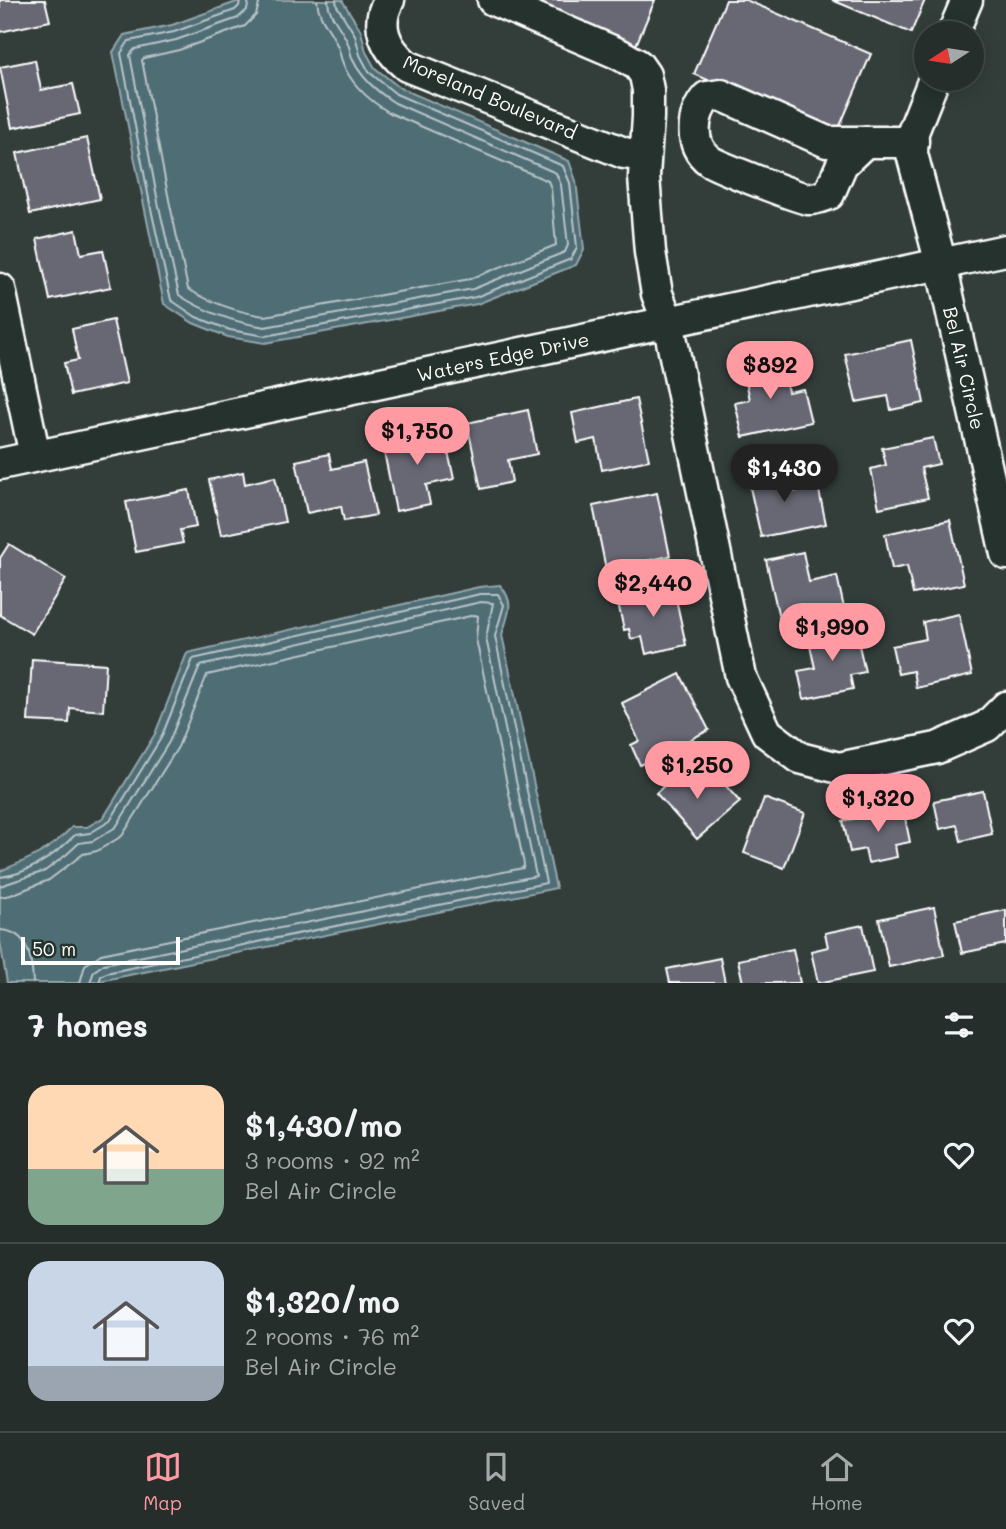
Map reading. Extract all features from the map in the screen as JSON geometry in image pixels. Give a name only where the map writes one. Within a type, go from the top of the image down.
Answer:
[{"type":"street","points":[[493,0],[619,54],[638,65],[645,75],[648,117],[644,156],[650,252],[657,294],[668,322],[741,677],[767,733],[800,758],[839,768],[937,748],[987,726],[1006,707]]},
{"type":"street","points":[[958,21],[967,0]]},
{"type":"street","name":"Moreland Boulevard","points":[[382,4],[384,37],[393,54],[407,66],[624,153],[644,156]]},
{"type":"street","points":[[864,143],[842,164],[829,194],[809,199],[709,160],[698,145],[694,126],[698,108],[707,97],[721,95],[827,142],[913,142],[928,91]]},
{"type":"street","name":"Bel Air Circle","points":[[913,142],[912,154],[941,264],[1006,554]]},
{"type":"street","name":"Waters Edge Drive","points":[[0,464],[1006,250]]},
{"type":"street","points":[[0,289],[36,456]]},
{"type":"water","points":[[242,0],[342,0],[361,31],[366,52],[375,68],[400,88],[569,161],[576,181],[584,249],[576,265],[477,304],[265,343],[228,337],[193,323],[164,304],[113,52],[124,35],[172,25]]},
{"type":"water","points":[[500,585],[509,603],[502,635],[556,888],[90,983],[7,983],[0,941],[0,871],[39,853],[72,827],[87,827],[104,817],[155,734],[187,653],[479,587]]},
{"type":"building","points":[[0,0],[45,0],[50,21],[0,32]]},
{"type":"building","points":[[518,0],[655,0],[634,50]]},
{"type":"building","points":[[726,0],[746,0],[871,54],[836,135],[694,74]]},
{"type":"building","points":[[832,0],[925,0],[911,33]]},
{"type":"building","points":[[35,60],[41,90],[73,84],[80,114],[12,128],[0,67]]},
{"type":"building","points":[[87,138],[100,199],[30,214],[17,153]]},
{"type":"building","points":[[76,230],[81,254],[103,250],[111,287],[50,300],[37,239]]},
{"type":"building","points":[[113,320],[127,383],[71,395],[64,363],[78,360],[72,329]]},
{"type":"building","points":[[911,340],[924,403],[891,410],[888,396],[856,402],[845,354]]},
{"type":"building","points":[[781,358],[788,392],[803,389],[811,422],[743,437],[735,403],[750,400],[743,366]]},
{"type":"building","points":[[636,399],[649,460],[602,470],[596,439],[578,443],[572,413]]},
{"type":"building","points":[[528,410],[537,454],[508,460],[512,482],[481,489],[467,423]]},
{"type":"building","points":[[443,429],[454,479],[426,485],[430,504],[396,511],[382,442]]},
{"type":"building","points":[[933,438],[939,464],[921,468],[928,498],[879,508],[871,469],[886,465],[882,448]]},
{"type":"building","points":[[329,454],[332,469],[364,462],[376,515],[344,521],[341,506],[307,513],[296,461]]},
{"type":"building","points":[[782,467],[787,493],[818,486],[826,524],[761,537],[747,474]]},
{"type":"building","points":[[243,472],[245,484],[275,477],[285,522],[221,535],[209,480]]},
{"type":"building","points":[[189,490],[196,527],[180,530],[183,543],[136,552],[126,502]]},
{"type":"building","points":[[657,493],[670,556],[606,569],[593,506]]},
{"type":"building","points":[[950,520],[964,584],[913,594],[907,566],[892,569],[885,534]]},
{"type":"building","points":[[9,544],[66,579],[32,634],[0,615],[0,558]]},
{"type":"building","points":[[803,552],[809,582],[837,576],[844,608],[780,622],[766,560]]},
{"type":"building","points":[[673,585],[686,645],[646,654],[642,637],[631,639],[629,629],[624,630],[617,598]]},
{"type":"building","points":[[959,614],[972,675],[916,688],[913,671],[898,674],[892,646],[926,639],[923,622]]},
{"type":"building","points":[[855,627],[865,672],[850,675],[853,689],[804,699],[798,671],[815,668],[808,637]]},
{"type":"building","points":[[32,659],[106,664],[103,711],[70,708],[69,723],[28,721]]},
{"type":"building","points":[[680,674],[709,730],[640,765],[631,745],[639,741],[622,703]]},
{"type":"building","points":[[686,766],[706,788],[718,777],[740,802],[697,839],[656,793]]},
{"type":"building","points":[[983,791],[992,834],[961,841],[957,825],[940,829],[934,801]]},
{"type":"building","points":[[764,798],[805,813],[784,868],[744,853]]},
{"type":"building","points":[[903,808],[910,842],[895,845],[897,857],[868,863],[865,849],[850,852],[843,821]]},
{"type":"building","points":[[934,907],[944,955],[889,967],[879,919]]},
{"type":"building","points":[[1006,910],[1006,944],[962,953],[955,921]]},
{"type":"building","points":[[863,925],[873,972],[818,983],[811,951],[828,947],[825,933]]},
{"type":"building","points":[[793,949],[800,983],[743,983],[738,960]]},
{"type":"building","points":[[720,958],[725,983],[670,983],[667,969]]}]
